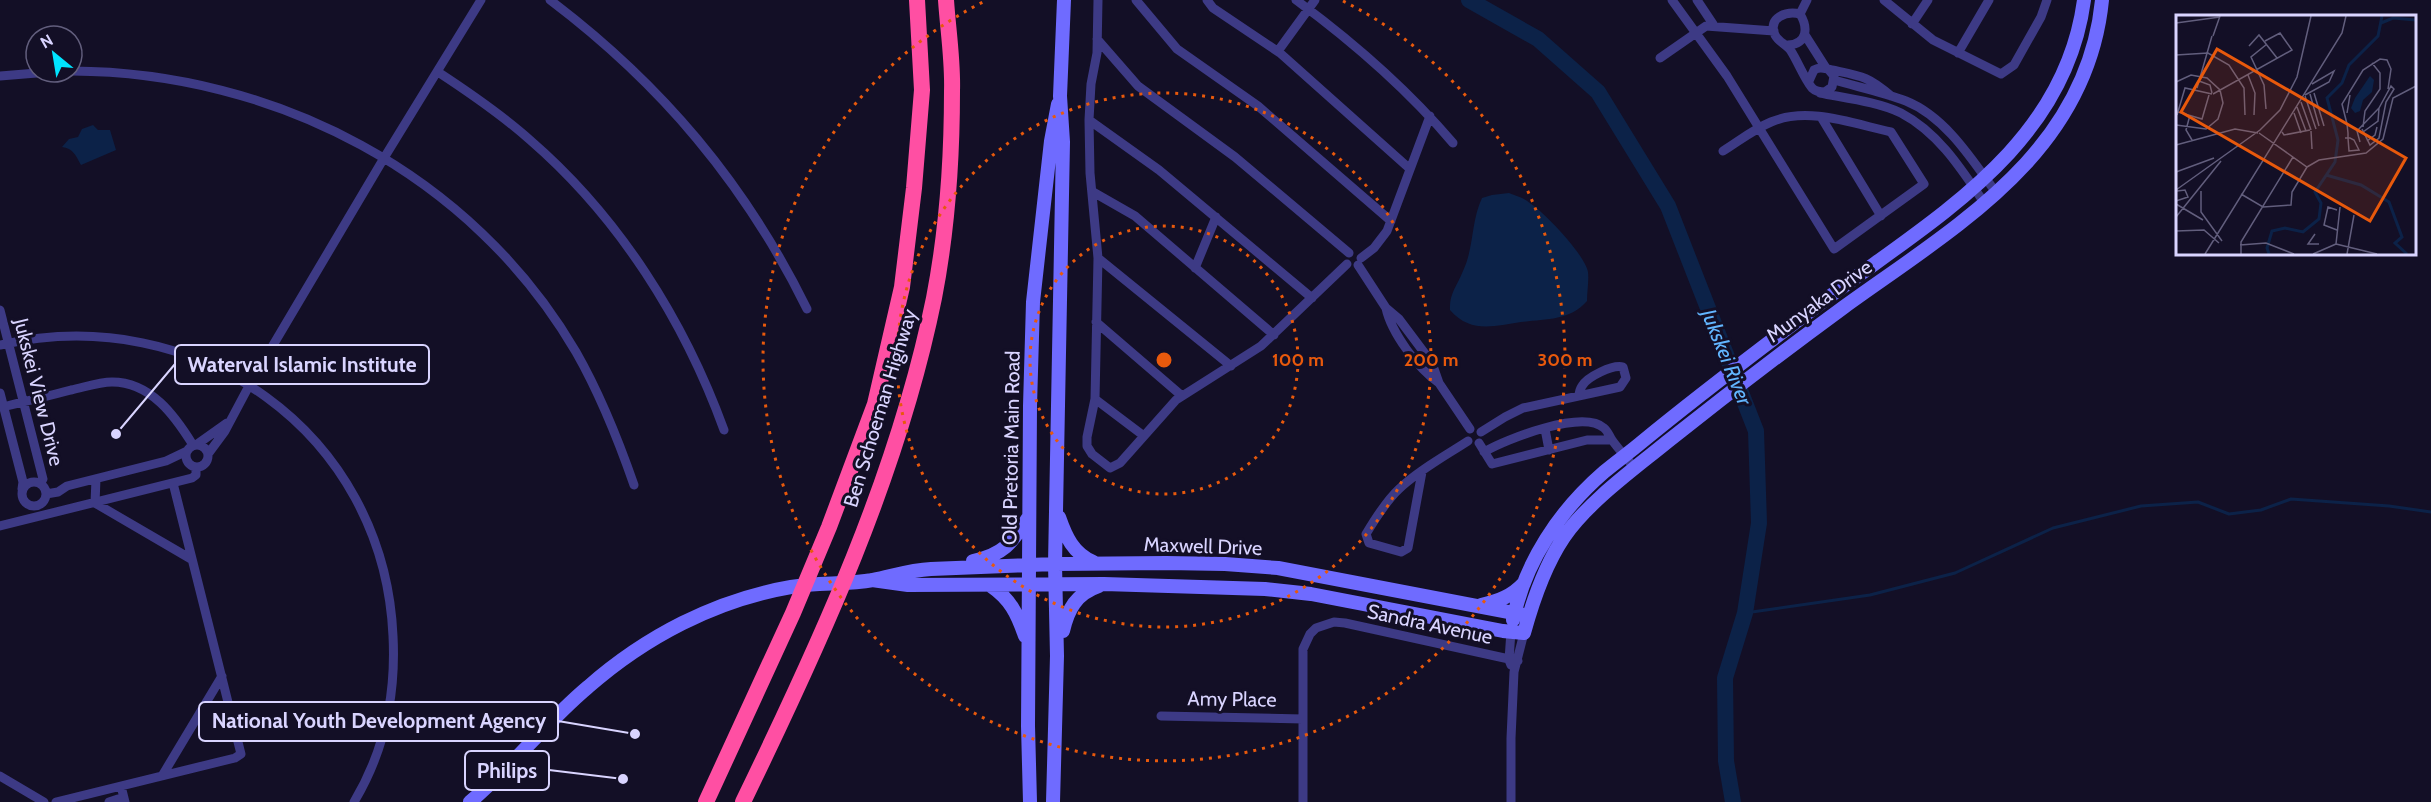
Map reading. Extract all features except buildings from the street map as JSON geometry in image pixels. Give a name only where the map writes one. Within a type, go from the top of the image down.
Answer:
[{"type":"highway","name":"Ben Schoeman Highway","points":[[708,798],[793,613],[829,527],[875,404],[902,287],[914,188],[922,90],[917,0]]},
{"type":"highway","name":"Ben Schoeman Highway","points":[[743,802],[786,712],[860,543],[894,447],[920,360],[934,297],[943,236],[952,101],[946,0]]},
{"type":"main road","name":"Old Pretoria Main Road","points":[[1053,802],[1063,142],[1060,96],[1064,0]]},
{"type":"main road","name":"Munyaka Drive","points":[[1518,632],[1515,613],[1535,558],[1558,520],[1602,473],[1782,332],[1975,189],[2034,125],[2053,95],[2076,38],[2084,0]]},
{"type":"main road","name":"Munyaka Drive","points":[[1518,632],[1529,616],[1549,564],[1564,537],[1583,515],[1679,432],[1789,347],[1986,204],[2031,158],[2069,107],[2093,49],[2102,0]]},
{"type":"main road","name":"Old Pretoria Main Road","points":[[1030,802],[1028,646],[1033,302],[1051,141],[1060,96]]},
{"type":"main road","points":[[1056,509],[1065,533],[1077,552],[1097,564]]},
{"type":"main road","points":[[938,568],[997,554],[1012,541],[1029,517]]},
{"type":"main road","name":"Maxwell Drive","points":[[471,802],[587,688],[634,651],[664,632],[724,605],[759,594],[823,583],[872,580],[912,570],[938,568],[1055,564],[1225,564],[1278,568],[1529,616]]},
{"type":"main road","name":"Maxwell Drive","points":[[872,580],[908,585],[1104,584],[1265,588],[1311,594],[1518,632]]},
{"type":"main road","points":[[1476,606],[1503,599],[1525,583]]},
{"type":"main road","points":[[1057,656],[1069,609],[1083,594],[1104,584]]},
{"type":"main road","points":[[991,586],[1003,594],[1014,608],[1028,646]]},
{"type":"street","points":[[166,461],[204,464],[384,158],[481,0]]},
{"type":"street","points":[[550,0],[631,68],[693,132],[755,217],[807,309]]},
{"type":"street","points":[[1098,0],[1097,39],[1089,120],[1098,258],[1095,399],[1088,428],[1088,446],[1092,454],[1110,468],[1120,463],[1167,408],[1274,335],[1347,264]]},
{"type":"street","points":[[1136,0],[1177,49],[1258,106],[1391,221]]},
{"type":"street","points":[[1207,0],[1213,8],[1278,51],[1410,169]]},
{"type":"street","points":[[1296,0],[1378,67],[1430,116],[1454,143]]},
{"type":"street","points":[[1278,51],[1315,0]]},
{"type":"street","points":[[1672,0],[1727,76],[1760,128],[1834,249],[1924,184],[1891,132],[1821,117],[1774,121],[1760,128],[1723,151]]},
{"type":"street","points":[[1697,0],[1713,24]]},
{"type":"street","points":[[1800,14],[1807,0]]},
{"type":"street","points":[[1884,0],[1933,40],[2001,74],[2010,70],[2041,17],[2047,0]]},
{"type":"street","points":[[1912,24],[1928,0]]},
{"type":"street","points":[[1958,53],[1989,0]]},
{"type":"street","points":[[1788,45],[1798,43],[1805,35],[1806,24],[1800,14],[1789,12],[1779,16],[1774,30],[1778,40],[1788,45],[1813,89],[1820,93],[1900,113],[1932,134],[1986,204]]},
{"type":"street","points":[[1660,58],[1694,32],[1713,24],[1774,30]]},
{"type":"street","points":[[1805,35],[1834,80],[1906,101],[1934,120],[1949,133],[1997,194]]},
{"type":"street","points":[[1097,39],[1144,91],[1235,157],[1349,253],[1357,253],[1359,262],[1386,308],[1404,326],[1429,359],[1439,383]]},
{"type":"street","points":[[1809,81],[1814,70],[1827,69],[1860,74],[1893,98]]},
{"type":"street","points":[[84,72],[163,76],[236,92],[313,120],[384,158],[424,186],[473,225],[539,298],[575,351],[596,390],[634,485]]},
{"type":"street","points":[[438,72],[481,101],[530,139],[579,187],[611,226],[646,272],[665,303],[696,363],[724,430]]},
{"type":"street","points":[[0,76],[24,74]]},
{"type":"street","points":[[1820,93],[1829,90],[1834,80]]},
{"type":"street","points":[[1347,264],[1352,267],[1359,262],[1381,239],[1391,221],[1430,116]]},
{"type":"street","points":[[1821,117],[1881,216]]},
{"type":"street","points":[[1089,120],[1160,170],[1312,298]]},
{"type":"street","points":[[1093,192],[1135,216],[1274,335]]},
{"type":"street","points":[[1195,268],[1216,217]]},
{"type":"street","points":[[1347,264],[1346,258],[1349,253]]},
{"type":"street","points":[[1098,258],[1231,366]]},
{"type":"street","points":[[1386,308],[1395,331],[1420,366],[1439,383],[1470,429]]},
{"type":"street","name":"Jukskei View Drive","points":[[0,310],[4,344],[24,402],[43,479],[48,514]]},
{"type":"street","points":[[1096,322],[1182,396]]},
{"type":"street","points":[[4,344],[61,336],[106,336],[152,344],[198,359],[250,384],[297,422],[316,442],[340,475],[370,528],[385,580],[393,641],[390,698],[378,750],[354,802]]},
{"type":"street","points":[[1481,432],[1514,412],[1579,396],[1622,385],[1626,378],[1623,367],[1616,366],[1590,379],[1581,387],[1579,396]]},
{"type":"street","points":[[0,526],[173,483],[196,475],[192,464],[192,447],[178,422],[161,402],[136,388],[124,384],[99,384],[3,407]]},
{"type":"street","name":"Jukskei View Drive","points":[[0,393],[23,482],[22,489]]},
{"type":"street","points":[[1095,399],[1144,436]]},
{"type":"street","points":[[32,519],[28,504],[22,496],[22,489],[30,482],[43,491],[166,461],[229,422]]},
{"type":"street","points":[[1470,429],[1467,433],[1468,441],[1481,447],[1545,429],[1583,422],[1595,423],[1604,428],[1635,469]]},
{"type":"street","points":[[1470,429],[1478,429],[1481,432],[1483,437],[1481,447],[1492,464],[1587,440],[1612,440]]},
{"type":"street","points":[[1545,429],[1549,450]]},
{"type":"street","points":[[1422,472],[1408,548],[1401,552],[1369,543],[1366,534],[1395,494],[1422,472],[1468,441]]},
{"type":"street","points":[[192,447],[204,447],[208,454]]},
{"type":"street","points":[[95,502],[96,479]]},
{"type":"street","points":[[56,802],[235,758],[241,754],[173,483]]},
{"type":"street","points":[[28,504],[36,506],[43,491]]},
{"type":"street","points":[[95,502],[191,559]]},
{"type":"street","name":"Sandra Avenue","points":[[1303,718],[1303,650],[1310,634],[1316,628],[1335,622],[1514,660]]},
{"type":"street","points":[[1511,802],[1514,660],[1518,632]]},
{"type":"street","points":[[162,776],[222,676]]},
{"type":"street","name":"Amy Place","points":[[1161,716],[1303,718]]},
{"type":"street","points":[[1303,718],[1303,802]]},
{"type":"street","points":[[0,776],[44,802]]},
{"type":"street","points":[[109,802],[118,799],[124,801],[121,786]]},
{"type":"street","points":[[101,791],[104,802]]},
{"type":"water","points":[[93,125],[98,130],[110,130],[116,150],[81,165],[72,151],[62,147],[69,139],[78,137],[82,129]]},
{"type":"water","points":[[1509,193],[1522,198],[1539,210],[1579,254],[1588,272],[1587,301],[1573,312],[1556,318],[1492,326],[1466,323],[1450,310],[1451,299],[1467,262],[1478,207],[1482,198]]},
{"type":"waterway","name":"Jukskei River","points":[[1469,0],[1538,39],[1598,92],[1668,206],[1756,431],[1759,523],[1745,613],[1725,678],[1726,761],[1733,802]]},
{"type":"waterway","points":[[1745,613],[1870,595],[1955,573],[2053,528],[2141,506],[2198,502],[2229,514],[2261,510],[2291,499],[2389,506],[2431,512]]},
{"type":"place","name":"Waterval Islamic Institute","points":[[116,434]]},
{"type":"place","name":"National Youth Development Agency","points":[[635,734]]},
{"type":"place","name":"Philips","points":[[623,779]]}]
